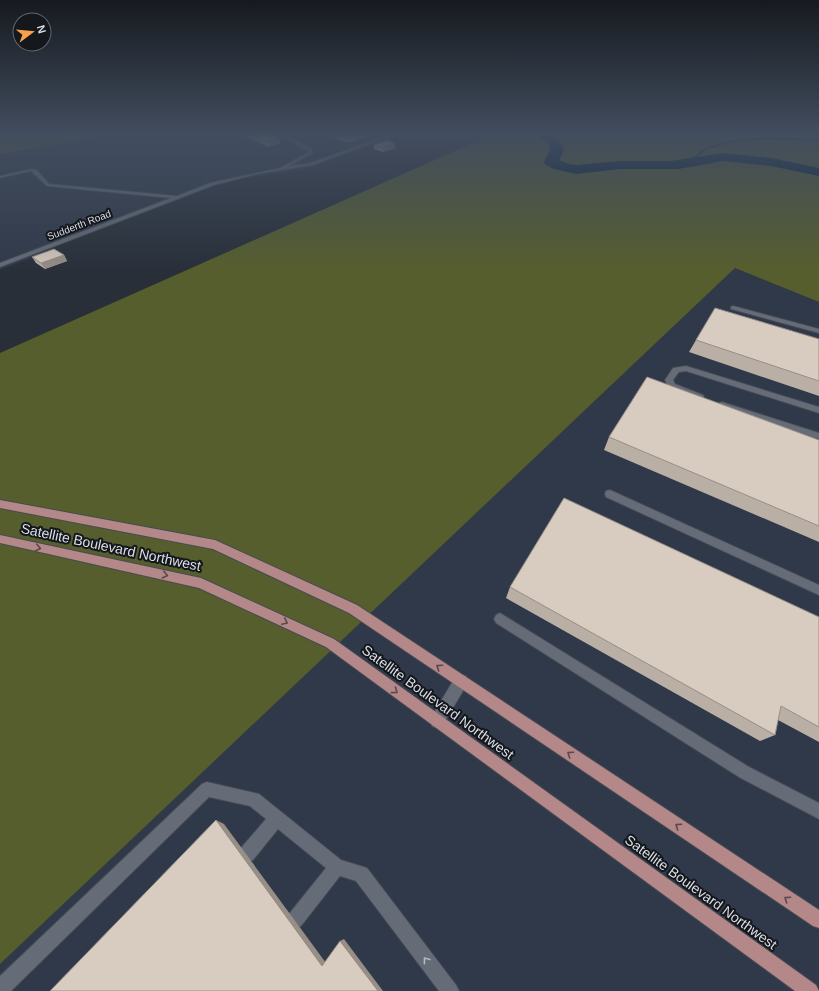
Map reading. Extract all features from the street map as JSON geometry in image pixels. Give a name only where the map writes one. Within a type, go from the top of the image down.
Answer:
[{"type":"main road","name":"Satellite Boulevard Northwest","points":[[0,504],[215,545],[353,609],[819,920]]},
{"type":"main road","name":"Satellite Boulevard Northwest","points":[[0,539],[201,583],[330,643],[810,991]]},
{"type":"street","points":[[43,180],[47,185],[178,197]]},
{"type":"street","name":"Sudderth Road","points":[[0,265],[212,184],[226,180]]},
{"type":"street","points":[[733,308],[819,331]]},
{"type":"street","points":[[819,410],[686,368],[676,370],[669,380],[672,386],[710,401],[819,436]]},
{"type":"street","points":[[610,494],[819,590]]},
{"type":"street","points":[[500,620],[744,772],[819,811]]},
{"type":"street","points":[[437,721],[461,681]]},
{"type":"street","points":[[2,991],[0,988],[207,789],[254,799],[337,867],[361,874],[450,991]]},
{"type":"street","points":[[246,854],[277,818]]},
{"type":"street","points":[[295,920],[337,867]]},
{"type":"shaded area","points":[[0,180],[231,180],[211,183],[96,228],[31,258],[0,270]]},
{"type":"shaded area","points":[[735,268],[819,302],[819,991],[0,991],[0,964]]},
{"type":"green space","points":[[389,180],[819,180],[819,302],[735,268],[0,964],[0,353]]},
{"type":"building","points":[[54,249],[64,255],[41,263],[32,257]]},
{"type":"building","points":[[715,308],[819,339],[819,381],[696,340]]},
{"type":"building","points":[[647,377],[819,440],[819,526],[609,437]]},
{"type":"building","points":[[564,498],[819,617],[819,727],[781,706],[775,735],[510,587]]},
{"type":"building","points":[[216,820],[322,966],[340,941],[378,991],[50,991]]}]
